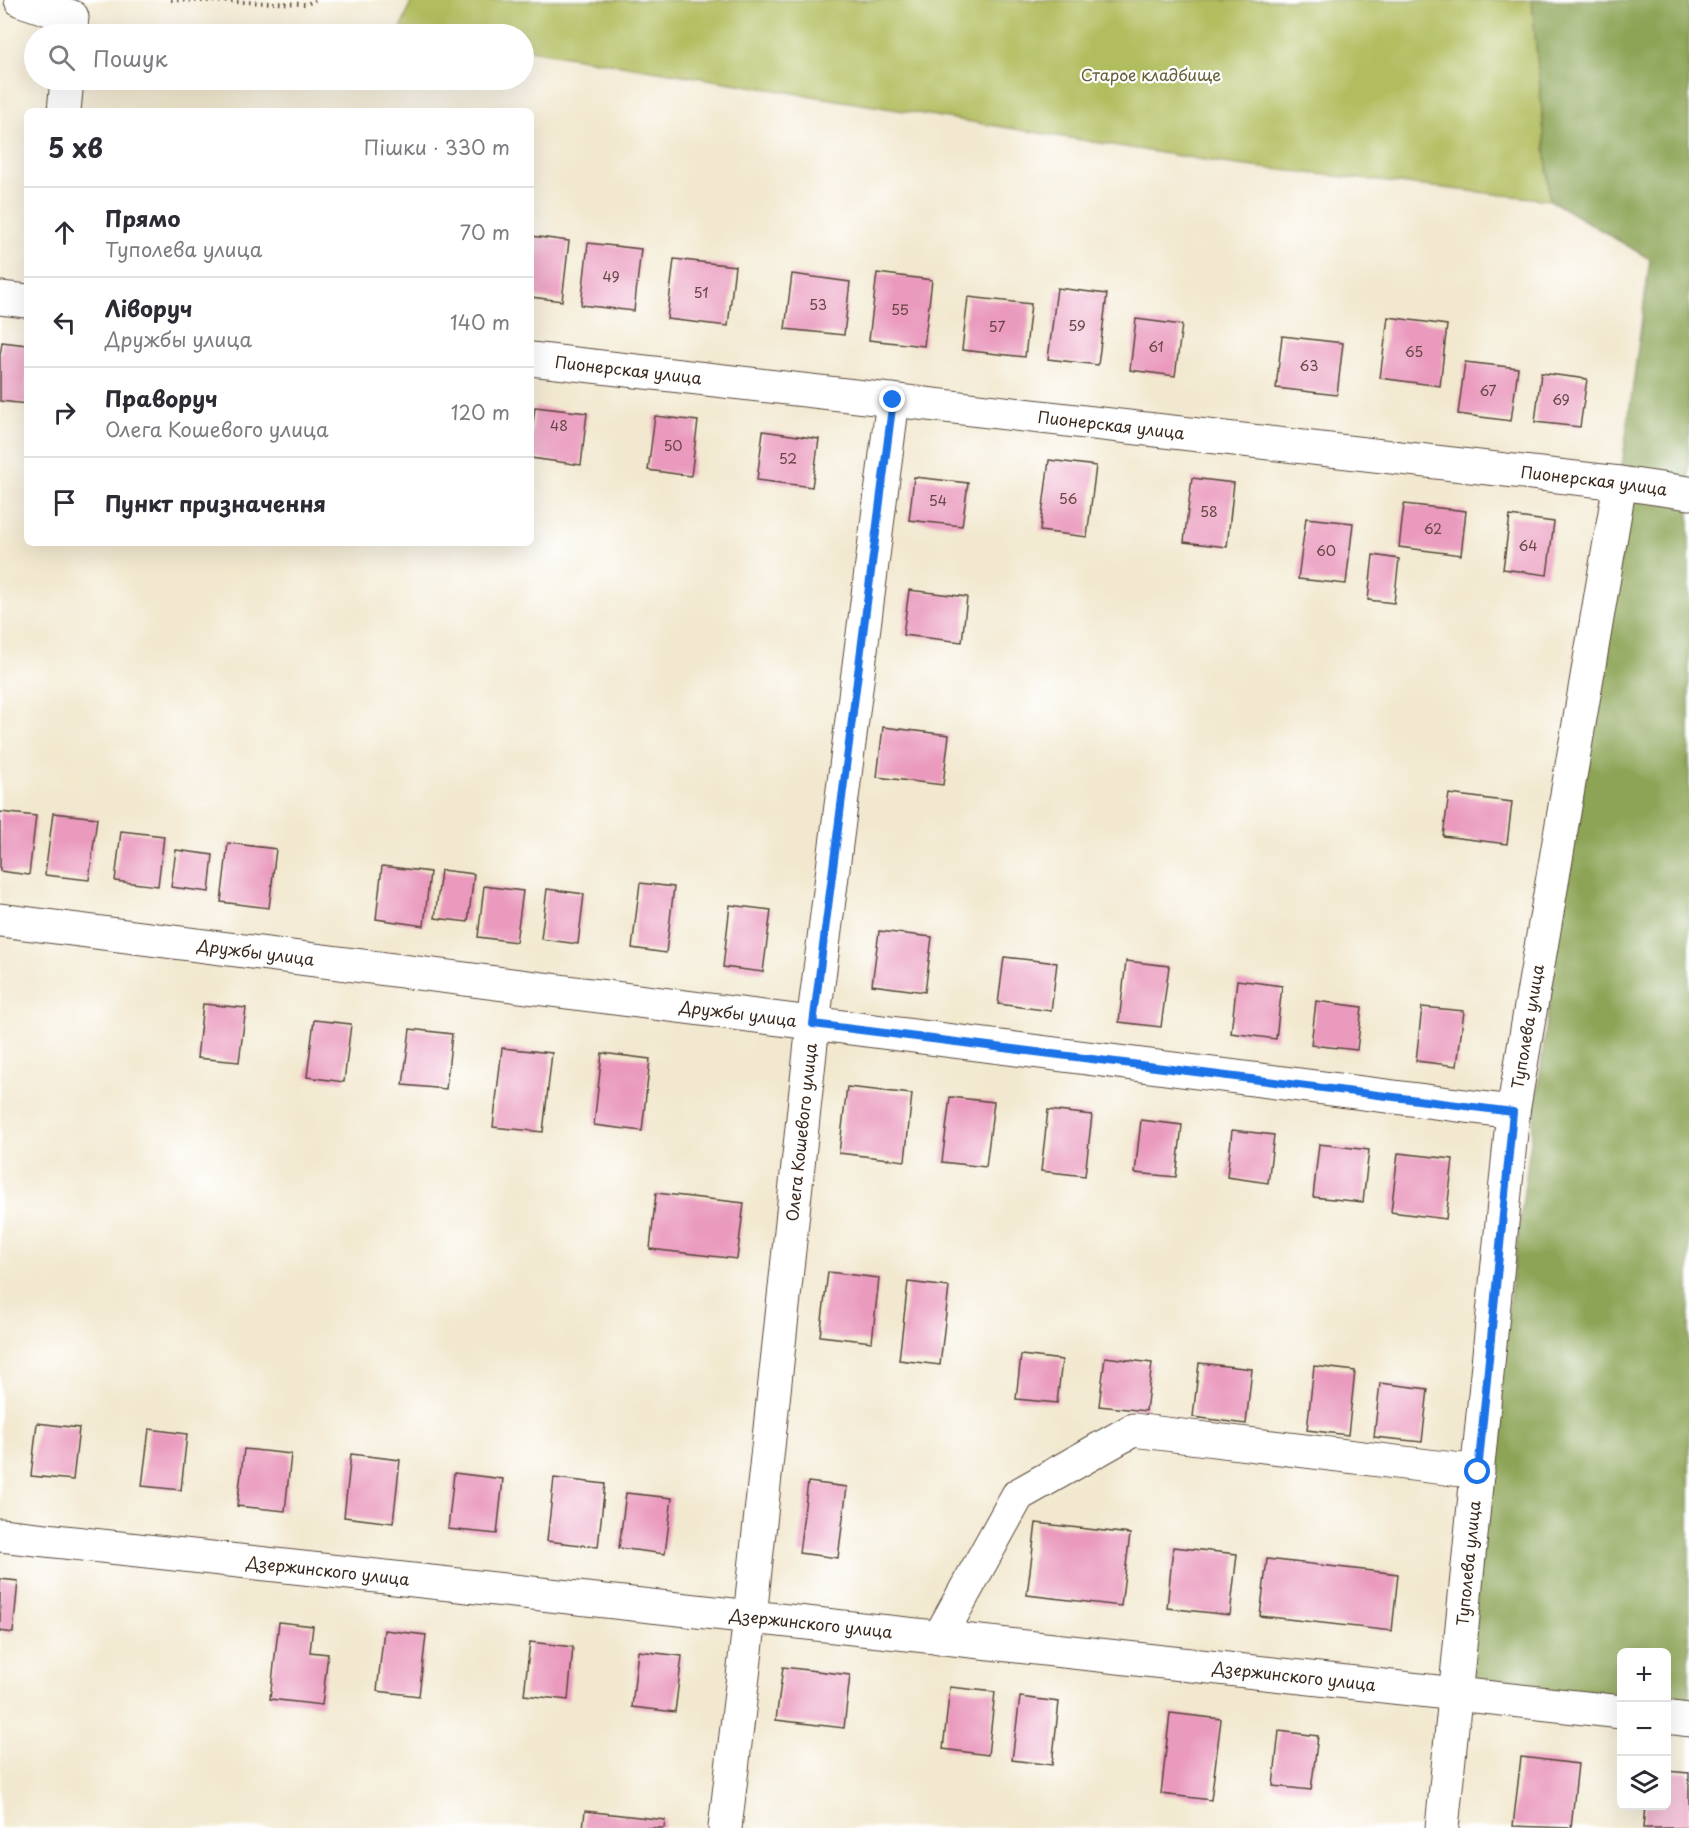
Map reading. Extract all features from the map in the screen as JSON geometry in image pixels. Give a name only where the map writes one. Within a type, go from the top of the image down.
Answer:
[{"type":"street","points":[[21,0],[67,24]]},
{"type":"street","points":[[64,108],[66,90]]},
{"type":"street","points":[[0,298],[24,301]]},
{"type":"street","name":"Пионерская улица","points":[[534,359],[1620,483],[1689,493]]},
{"type":"street","name":"Олега Кошевого улица","points":[[725,1828],[750,1617],[813,1024],[893,400]]},
{"type":"street","name":"Туполева улица","points":[[1442,1828],[1513,1112],[1620,483]]},
{"type":"street","name":"Дружбы улица","points":[[0,920],[1513,1112]]},
{"type":"street","points":[[939,1638],[1018,1495],[1133,1430],[1478,1472]]},
{"type":"street","name":"Дзержинского улица","points":[[0,1535],[1617,1711]]},
{"type":"street","points":[[1671,1718],[1689,1720]]},
{"type":"path","points":[[171,0],[307,4],[315,0]]},
{"type":"green space","name":"Старое кладбище","points":[[412,0],[1532,0],[1550,200],[1229,164],[534,51],[534,24],[403,24]]},
{"type":"green space","points":[[1532,0],[1689,0],[1689,1720],[1671,1718],[1671,1648],[1617,1648],[1617,1712],[1456,1694],[1650,259],[1550,200]]},
{"type":"building","points":[[534,236],[569,241],[562,301],[534,297]]},
{"type":"building","points":[[588,243],[641,249],[634,311],[581,305]]},
{"type":"building","points":[[674,259],[735,266],[728,326],[667,319]]},
{"type":"building","points":[[877,273],[932,280],[924,346],[869,340]]},
{"type":"building","points":[[792,274],[850,282],[844,335],[785,329]]},
{"type":"building","points":[[1057,288],[1107,294],[1098,365],[1048,359]]},
{"type":"building","points":[[968,297],[1031,304],[1025,357],[962,350]]},
{"type":"building","points":[[1388,317],[1447,325],[1440,386],[1380,378]]},
{"type":"building","points":[[1136,319],[1182,325],[1175,376],[1130,370]]},
{"type":"building","points":[[1282,336],[1343,343],[1337,395],[1276,388]]},
{"type":"building","points":[[2,342],[24,345],[24,404],[0,401]]},
{"type":"building","points":[[1465,362],[1518,368],[1511,421],[1458,414]]},
{"type":"building","points":[[1541,373],[1587,379],[1580,427],[1535,422]]},
{"type":"building","points":[[535,407],[587,413],[581,465],[534,458]]},
{"type":"building","points":[[655,416],[698,421],[691,476],[648,470]]},
{"type":"building","points":[[763,431],[819,439],[812,487],[757,480]]},
{"type":"building","points":[[1049,460],[1096,466],[1087,537],[1040,531]]},
{"type":"building","points":[[914,477],[968,483],[962,526],[909,520]]},
{"type":"building","points":[[1192,478],[1234,483],[1227,547],[1184,542]]},
{"type":"building","points":[[1404,504],[1466,511],[1461,555],[1399,547]]},
{"type":"building","points":[[1510,516],[1554,522],[1547,575],[1503,569]]},
{"type":"building","points":[[1306,518],[1353,523],[1346,584],[1298,579]]},
{"type":"building","points":[[1373,555],[1399,559],[1394,603],[1368,600]]},
{"type":"building","points":[[909,590],[967,597],[962,642],[903,635]]},
{"type":"building","points":[[883,727],[949,735],[943,785],[877,777]]},
{"type":"building","points":[[1449,794],[1512,802],[1507,844],[1443,836]]},
{"type":"building","points":[[0,812],[36,816],[29,875],[0,871]]},
{"type":"building","points":[[53,813],[97,818],[89,880],[45,875]]},
{"type":"building","points":[[121,831],[164,836],[158,886],[115,881]]},
{"type":"building","points":[[228,843],[276,849],[269,908],[221,902]]},
{"type":"building","points":[[176,850],[213,855],[209,892],[171,887]]},
{"type":"building","points":[[382,866],[430,872],[424,926],[376,919]]},
{"type":"building","points":[[441,870],[474,874],[468,922],[435,918]]},
{"type":"building","points":[[640,883],[674,887],[666,953],[632,948]]},
{"type":"building","points":[[484,886],[523,891],[516,942],[478,937]]},
{"type":"building","points":[[547,889],[584,894],[578,944],[541,939]]},
{"type":"building","points":[[730,905],[771,910],[763,972],[723,967]]},
{"type":"building","points":[[879,931],[932,937],[925,992],[872,985]]},
{"type":"building","points":[[1004,957],[1057,963],[1051,1011],[998,1004]]},
{"type":"building","points":[[1126,961],[1169,966],[1161,1027],[1119,1022]]},
{"type":"building","points":[[1237,980],[1282,986],[1276,1039],[1231,1033]]},
{"type":"building","points":[[1316,1001],[1362,1007],[1357,1050],[1311,1045]]},
{"type":"building","points":[[203,1004],[246,1008],[239,1062],[197,1058]]},
{"type":"building","points":[[1422,1007],[1464,1011],[1457,1066],[1416,1061]]},
{"type":"building","points":[[314,1020],[351,1024],[344,1082],[307,1077]]},
{"type":"building","points":[[410,1029],[452,1034],[446,1089],[403,1085]]},
{"type":"building","points":[[502,1048],[552,1053],[543,1132],[493,1127]]},
{"type":"building","points":[[602,1053],[650,1059],[642,1131],[594,1125]]},
{"type":"building","points":[[847,1087],[912,1094],[905,1161],[839,1153]]},
{"type":"building","points":[[950,1097],[994,1102],[986,1167],[942,1162]]},
{"type":"building","points":[[1048,1110],[1092,1115],[1085,1176],[1041,1171]]},
{"type":"building","points":[[1141,1120],[1182,1125],[1176,1177],[1135,1173]]},
{"type":"building","points":[[1232,1130],[1274,1135],[1268,1183],[1227,1177]]},
{"type":"building","points":[[1319,1144],[1369,1150],[1363,1202],[1313,1197]]},
{"type":"building","points":[[1398,1153],[1453,1159],[1446,1219],[1391,1212]]},
{"type":"building","points":[[656,1193],[744,1203],[737,1259],[650,1249]]},
{"type":"building","points":[[828,1272],[879,1278],[872,1342],[820,1336]]},
{"type":"building","points":[[908,1282],[949,1287],[940,1365],[899,1360]]},
{"type":"building","points":[[1021,1355],[1062,1360],[1057,1403],[1016,1399]]},
{"type":"building","points":[[1105,1357],[1152,1363],[1146,1411],[1099,1406]]},
{"type":"building","points":[[1199,1363],[1252,1369],[1246,1424],[1193,1417]]},
{"type":"building","points":[[1314,1366],[1355,1371],[1348,1435],[1307,1430]]},
{"type":"building","points":[[1380,1383],[1428,1389],[1422,1442],[1374,1437]]},
{"type":"building","points":[[37,1423],[79,1428],[73,1480],[31,1476]]},
{"type":"building","points":[[149,1429],[187,1434],[181,1490],[142,1486]]},
{"type":"building","points":[[244,1449],[291,1454],[285,1511],[237,1506]]},
{"type":"building","points":[[351,1454],[400,1460],[393,1523],[344,1517]]},
{"type":"building","points":[[454,1473],[503,1479],[497,1534],[448,1529]]},
{"type":"building","points":[[554,1478],[605,1484],[598,1547],[547,1541]]},
{"type":"building","points":[[808,1482],[847,1487],[838,1558],[799,1553]]},
{"type":"building","points":[[626,1493],[672,1498],[665,1554],[619,1548]]},
{"type":"building","points":[[1036,1523],[1130,1534],[1121,1606],[1027,1595]]},
{"type":"building","points":[[1173,1547],[1237,1554],[1230,1615],[1167,1608]]},
{"type":"building","points":[[1267,1559],[1398,1574],[1392,1631],[1260,1616]]},
{"type":"building","points":[[0,1579],[18,1581],[13,1633],[0,1631]]},
{"type":"building","points":[[279,1622],[313,1626],[310,1652],[328,1654],[322,1705],[270,1699]]},
{"type":"building","points":[[384,1630],[426,1635],[419,1696],[377,1691]]},
{"type":"building","points":[[530,1642],[573,1647],[568,1700],[524,1695]]},
{"type":"building","points":[[638,1651],[682,1656],[675,1712],[632,1707]]},
{"type":"building","points":[[783,1667],[850,1675],[844,1728],[776,1720]]},
{"type":"building","points":[[950,1687],[995,1692],[988,1755],[943,1749]]},
{"type":"building","points":[[1020,1697],[1059,1702],[1052,1765],[1012,1760]]},
{"type":"building","points":[[1170,1713],[1221,1719],[1211,1800],[1161,1794]]},
{"type":"building","points":[[1279,1731],[1318,1736],[1311,1790],[1273,1786]]},
{"type":"building","points":[[1521,1757],[1578,1764],[1571,1828],[1513,1826]]},
{"type":"building","points":[[1671,1771],[1689,1773],[1689,1828],[1643,1828],[1645,1810],[1671,1810]]},
{"type":"building","points":[[585,1811],[665,1820],[664,1828],[583,1828]]},
{"type":"route","points":[[893,400],[813,1024],[1513,1112],[1478,1472]]}]
